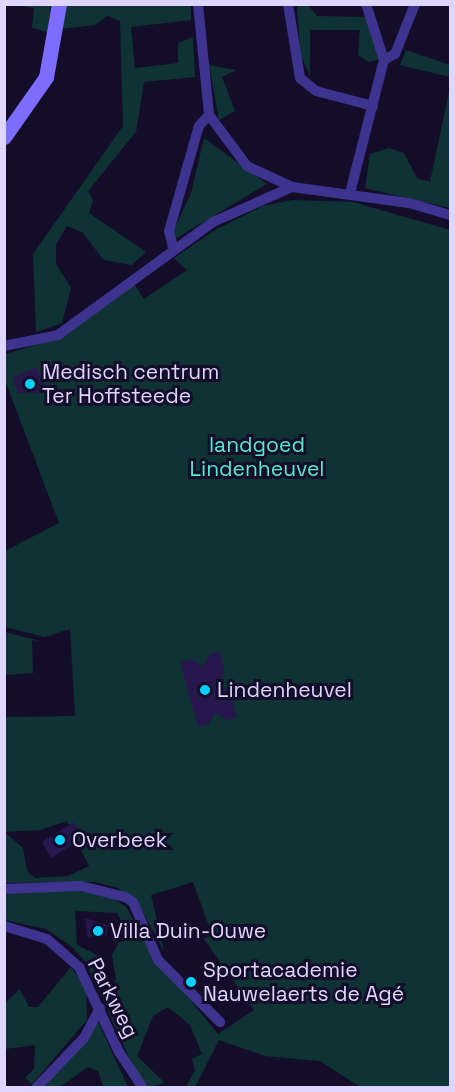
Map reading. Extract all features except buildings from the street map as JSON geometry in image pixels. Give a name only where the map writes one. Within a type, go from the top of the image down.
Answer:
[{"type":"street","points":[[4,137],[46,77],[59,4]]},
{"type":"street","points":[[198,4],[209,115],[233,154],[292,187],[351,193],[450,215]]},
{"type":"street","points":[[288,4],[300,78],[316,91],[373,106]]},
{"type":"street","points":[[351,193],[384,60],[366,4]]},
{"type":"street","points":[[384,60],[395,54],[416,4]]},
{"type":"street","points":[[173,248],[169,231],[199,126],[209,115]]},
{"type":"street","points":[[4,346],[58,335],[173,248],[223,216],[292,187]]},
{"type":"street","points":[[5,888],[103,888],[125,897],[158,960],[220,1022]]},
{"type":"street","name":"Parkweg","points":[[4,926],[57,945],[78,968],[100,1008],[119,1052],[143,1088]]},
{"type":"street","points":[[36,1088],[84,1038],[100,1008]]},
{"type":"green space","points":[[15,5],[51,5],[47,32],[32,28],[34,8]]},
{"type":"green space","points":[[65,5],[191,5],[191,20],[131,27],[135,68],[178,63],[178,43],[193,37],[195,77],[144,82],[136,132],[88,191],[93,200],[89,213],[146,252],[132,265],[104,260],[82,232],[67,226],[56,244],[56,264],[71,288],[62,323],[36,332],[33,254],[123,126],[120,21],[107,16],[95,25],[61,29]]},
{"type":"green space","points":[[297,5],[308,5],[317,16],[367,17],[381,59],[369,62],[358,55],[360,30],[310,30],[310,76],[300,54]]},
{"type":"green space","points":[[406,50],[450,65],[450,77],[400,65]]},
{"type":"green space","points":[[209,65],[236,70],[222,77],[235,111],[219,120]]},
{"type":"green space","points":[[450,87],[450,208],[365,188],[370,154],[389,148],[404,153],[417,178],[430,182]]},
{"type":"green space","points":[[204,138],[267,184],[168,243],[191,193]]},
{"type":"green space","name":"landgoed Lindenheuvel","points":[[292,200],[353,202],[450,230],[450,1087],[360,1087],[320,1061],[265,1056],[219,1040],[195,1087],[186,1087],[195,1070],[192,1059],[202,1054],[190,1025],[168,1007],[153,1016],[137,1056],[165,1083],[150,1087],[138,1076],[107,1010],[116,979],[112,955],[119,942],[135,939],[135,930],[125,927],[117,913],[75,911],[77,945],[97,955],[104,967],[101,996],[85,961],[71,946],[46,929],[5,920],[4,896],[17,890],[72,889],[112,898],[126,907],[155,957],[218,1034],[254,1010],[204,939],[212,934],[193,882],[151,895],[164,951],[138,903],[118,888],[95,882],[5,883],[5,832],[5,717],[75,716],[70,629],[45,637],[5,627],[5,551],[59,523],[5,380],[5,354],[63,337],[134,284],[144,299],[187,270],[174,258],[215,230],[263,206]],"holes":[[[67,821],[89,866],[68,876],[35,878],[27,871],[23,848],[5,832],[40,830]]]},
{"type":"green space","points":[[5,632],[40,641],[32,640],[33,673],[5,675]]},
{"type":"green space","points":[[71,967],[86,989],[87,1020],[32,1084],[25,1078],[34,1069],[35,1045],[5,1049],[4,1004],[20,989],[29,1007],[38,1007]]},
{"type":"green space","points":[[97,1019],[128,1087],[103,1087],[98,1071],[88,1067],[60,1087],[40,1088]]},
{"type":"place","name":"Medisch centrum Ter Hoffsteede","points":[[30,384]]},
{"type":"place","name":"Lindenheuvel","points":[[205,690]]},
{"type":"place","name":"Overbeek","points":[[60,840]]},
{"type":"place","name":"Villa Duin-Ouwe","points":[[98,931]]},
{"type":"place","name":"Sportacademie Nauwelaerts de Agé","points":[[191,982]]}]
